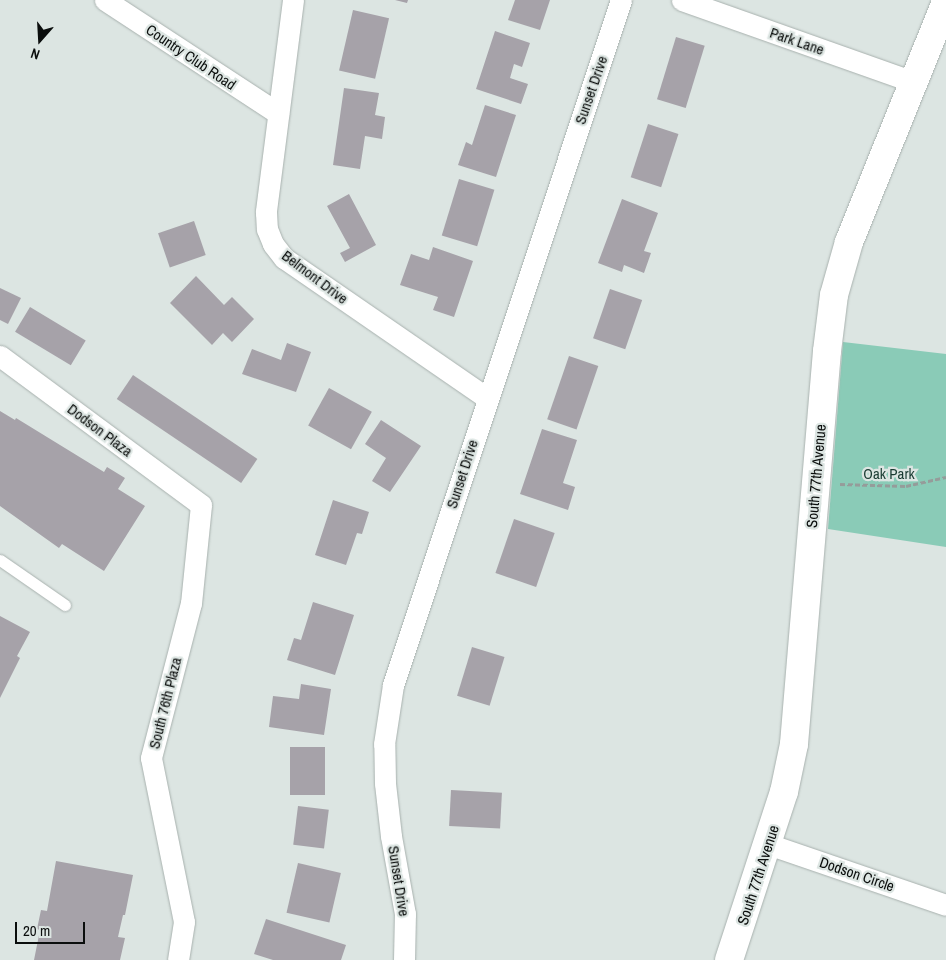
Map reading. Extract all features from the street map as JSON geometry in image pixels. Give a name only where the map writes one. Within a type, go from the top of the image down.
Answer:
[{"type":"street","name":"Country Club Road","points":[[106,0],[278,112]]},
{"type":"street","name":"Belmont Drive","points":[[293,0],[266,212],[267,229],[273,244],[284,258],[487,398]]},
{"type":"street","name":"Sunset Drive","points":[[404,960],[405,914],[391,836],[385,782],[384,744],[387,710],[401,657],[622,0]]},
{"type":"street","name":"Park Lane","points":[[682,0],[914,82]]},
{"type":"street","name":"South 77th Avenue","points":[[729,960],[784,792],[794,744],[826,360],[834,295],[849,242],[946,2]]},
{"type":"street","name":"Dodson Plaza","points":[[0,356],[201,505]]},
{"type":"street","name":"South 76th Plaza","points":[[178,960],[184,922],[151,758],[190,603],[201,505]]},
{"type":"street","name":"Dodson Circle","points":[[768,844],[946,905]]},
{"type":"lane","points":[[0,560],[65,605]]},
{"type":"path","points":[[837,484],[874,487],[906,486],[946,477]]},
{"type":"green space","name":"Oak Park","points":[[843,342],[946,354],[946,547],[828,529]]},
{"type":"building","points":[[395,0],[408,0],[407,3]]},
{"type":"building","points":[[515,0],[550,0],[540,30],[508,20]]},
{"type":"building","points":[[353,10],[389,18],[375,79],[339,70]]},
{"type":"building","points":[[495,31],[530,43],[522,67],[514,64],[510,78],[528,84],[521,104],[476,89]]},
{"type":"building","points":[[676,37],[705,46],[686,108],[657,99]]},
{"type":"building","points":[[344,88],[379,93],[375,115],[385,117],[382,139],[365,136],[360,169],[333,165]]},
{"type":"building","points":[[485,105],[516,115],[496,177],[458,165],[466,142],[472,145]]},
{"type":"building","points":[[648,124],[678,134],[661,187],[631,177]]},
{"type":"building","points":[[459,179],[494,190],[477,246],[442,235]]},
{"type":"building","points":[[349,194],[376,245],[345,262],[340,253],[350,248],[327,206]]},
{"type":"building","points":[[622,199],[658,213],[644,251],[651,253],[644,273],[624,265],[622,272],[598,263]]},
{"type":"building","points":[[194,221],[206,255],[170,267],[158,233]]},
{"type":"building","points":[[433,247],[473,261],[454,317],[433,310],[438,297],[400,285],[411,254],[429,260]]},
{"type":"building","points":[[196,276],[224,305],[232,297],[254,319],[232,342],[223,333],[212,345],[170,303]]},
{"type":"building","points":[[0,288],[21,298],[8,324],[0,320]]},
{"type":"building","points":[[610,289],[642,300],[625,349],[593,338]]},
{"type":"building","points":[[30,307],[86,340],[71,365],[15,332]]},
{"type":"building","points":[[287,343],[311,352],[296,392],[242,374],[252,349],[281,360]]},
{"type":"building","points":[[569,356],[598,366],[576,429],[547,419]]},
{"type":"building","points":[[133,375],[257,459],[241,483],[117,399]]},
{"type":"building","points":[[329,388],[372,412],[351,449],[308,426]]},
{"type":"building","points":[[0,411],[15,420],[16,418],[104,472],[107,467],[125,478],[118,489],[145,506],[104,571],[62,544],[59,548],[0,506]]},
{"type":"building","points":[[381,420],[421,446],[390,492],[372,481],[386,458],[365,444]]},
{"type":"building","points":[[542,429],[577,440],[563,483],[575,487],[568,510],[520,494]]},
{"type":"building","points":[[333,500],[369,512],[362,534],[357,533],[346,565],[315,555]]},
{"type":"building","points":[[514,519],[555,533],[536,587],[495,573]]},
{"type":"building","points":[[313,602],[354,615],[335,675],[287,660],[294,638],[301,640]]},
{"type":"building","points":[[0,616],[30,632],[17,656],[20,658],[0,698]]},
{"type":"building","points":[[472,647],[505,657],[490,706],[457,696]]},
{"type":"building","points":[[301,684],[331,689],[324,735],[269,727],[273,696],[299,699]]},
{"type":"building","points":[[290,747],[325,747],[325,795],[290,795]]},
{"type":"building","points":[[451,790],[502,793],[500,829],[449,826]]},
{"type":"building","points":[[298,806],[329,810],[324,848],[293,845]]},
{"type":"building","points":[[56,861],[133,875],[125,915],[123,915],[118,937],[125,938],[120,960],[34,960],[40,930],[37,929],[41,910],[47,911]]},
{"type":"building","points":[[298,863],[341,873],[329,923],[287,913]]},
{"type":"building","points":[[266,919],[346,945],[341,960],[273,960],[254,954]]}]
